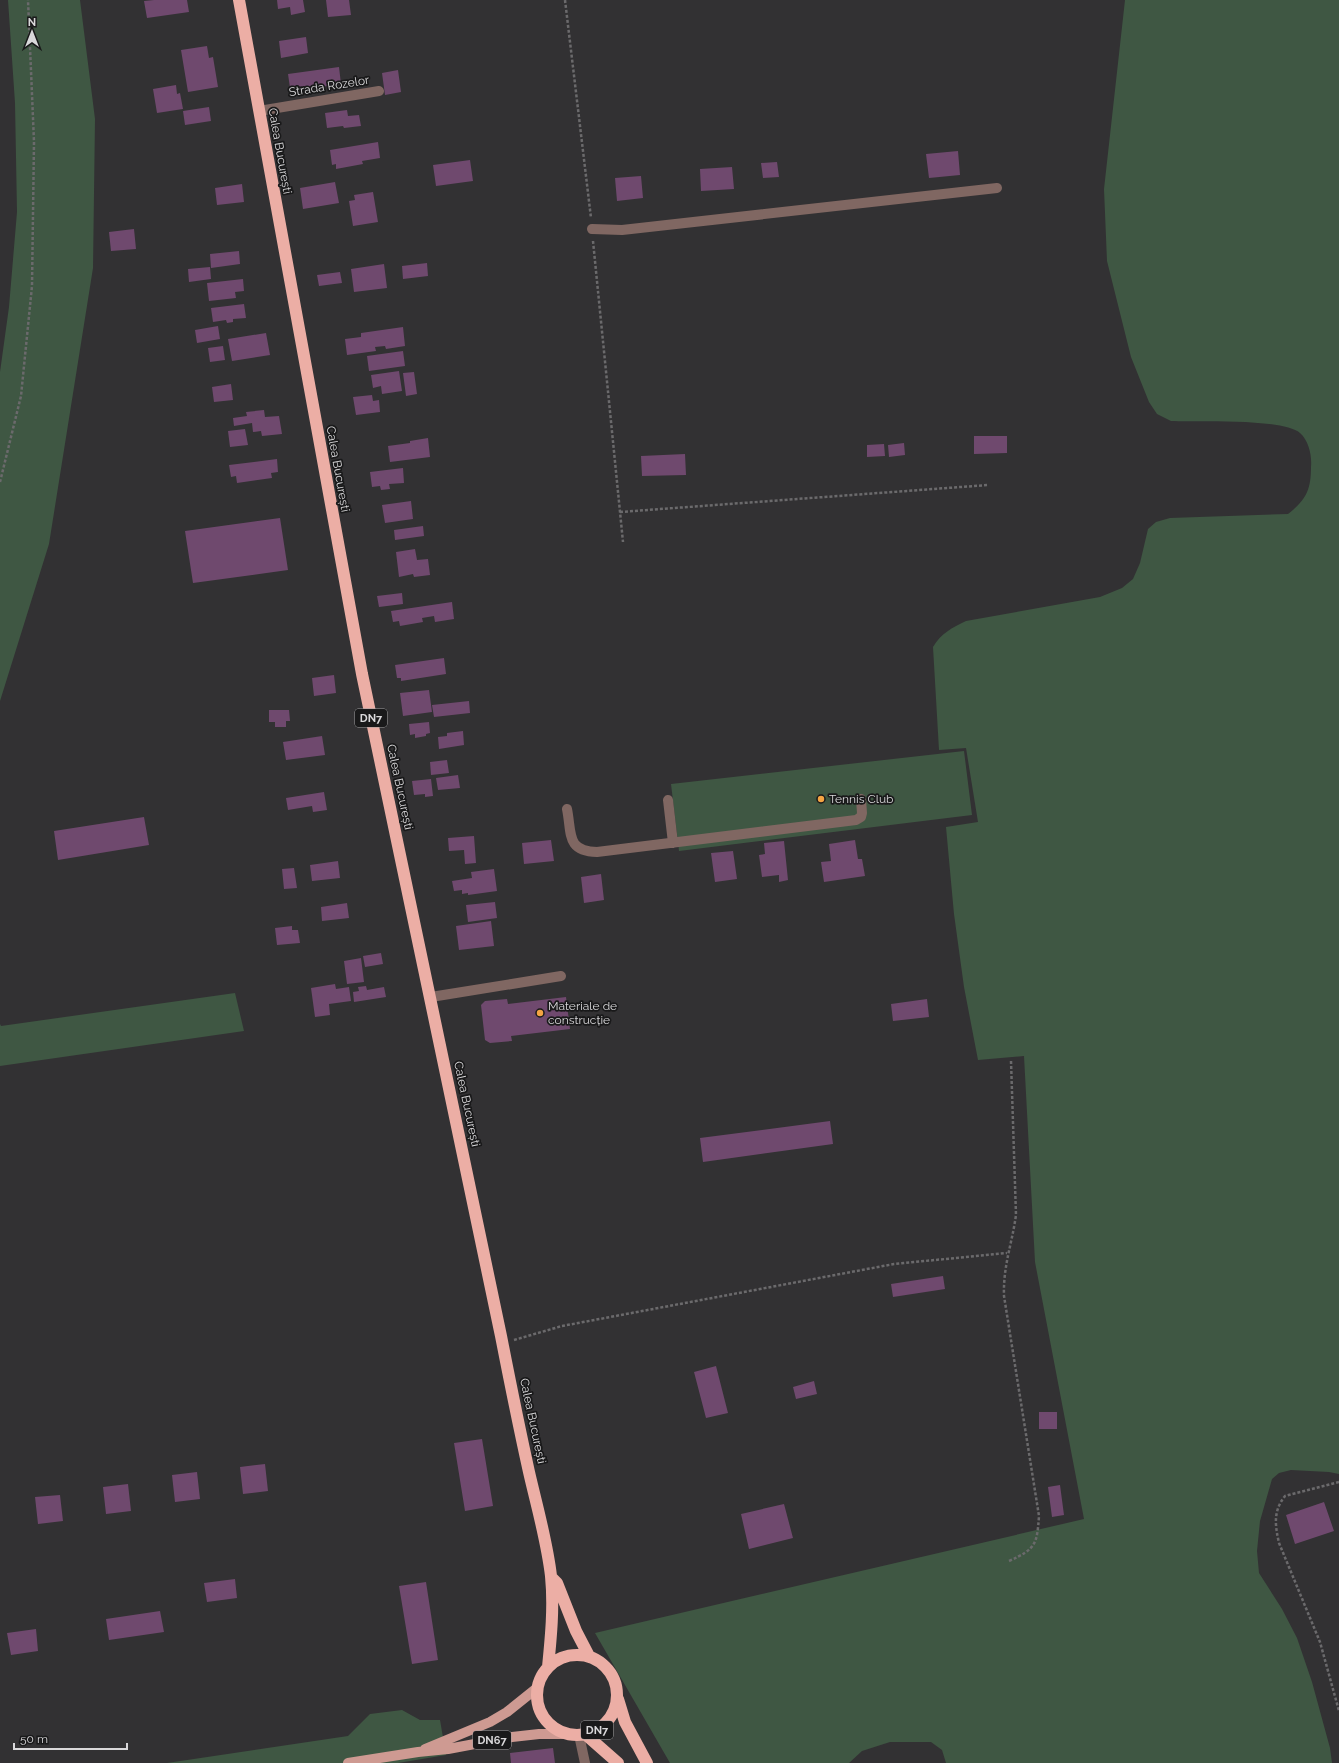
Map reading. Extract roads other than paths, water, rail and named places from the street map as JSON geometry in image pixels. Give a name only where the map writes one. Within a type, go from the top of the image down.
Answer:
[{"type":"highway","name":"Calea București","points":[[239,0],[346,589],[383,775],[431,997],[520,1434],[542,1526],[551,1576],[552,1625],[548,1667],[541,1677],[537,1688]]},
{"type":"highway","name":"Calea București","points":[[551,1576],[557,1583],[576,1631],[590,1656],[604,1665],[614,1677],[618,1699]]},
{"type":"highway","points":[[548,1667],[557,1660],[568,1656],[590,1656]]},
{"type":"highway","name":"DN7","points":[[537,1688],[537,1700],[540,1712],[547,1722],[556,1730],[577,1735],[618,1763]]},
{"type":"highway","name":"DN7","points":[[577,1735],[602,1727],[610,1719],[615,1710],[618,1699]]},
{"type":"highway","name":"DN7","points":[[618,1699],[625,1722],[647,1763]]},
{"type":"main road","name":"DN67","points":[[418,1752],[490,1722],[507,1712],[537,1688]]},
{"type":"main road","name":"DN67","points":[[348,1763],[448,1749],[526,1735],[577,1735]]},
{"type":"street","name":"Strada Rozelor","points":[[259,111],[379,91]]},
{"type":"street","points":[[592,229],[622,230],[998,188]]},
{"type":"street","points":[[567,809],[574,845],[579,849],[597,852],[856,820],[861,817],[862,813],[860,799]]},
{"type":"street","points":[[668,800],[673,843]]},
{"type":"street","points":[[431,997],[561,976]]},
{"type":"street","points":[[577,1735],[585,1763]]},
{"type":"place","name":"Tennis Club","points":[[821,799]]},
{"type":"place","name":"Materiale de construcție","points":[[540,1013]]}]
